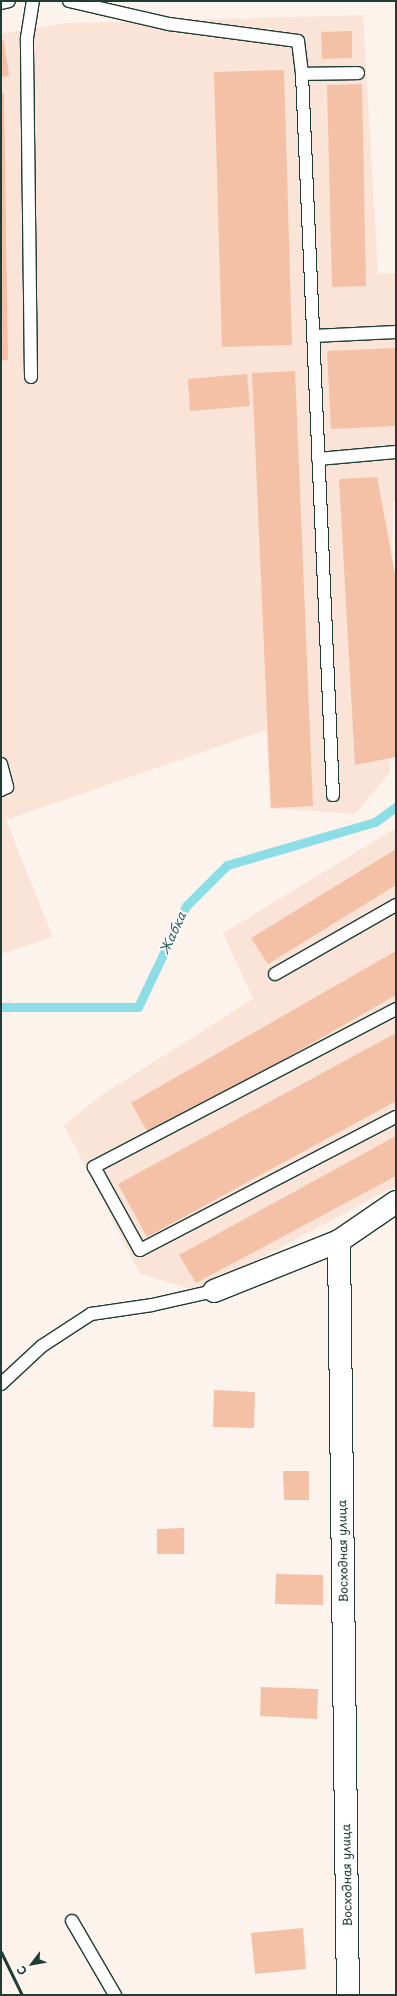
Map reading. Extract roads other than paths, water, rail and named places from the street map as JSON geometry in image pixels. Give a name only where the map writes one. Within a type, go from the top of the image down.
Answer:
[{"type":"street","points":[[214,1291],[339,1241],[396,1202]]},
{"type":"street","name":"Восходная улица","points":[[339,1241],[348,1995]]},
{"type":"lane","points":[[1,3],[9,1]]},
{"type":"lane","points":[[31,377],[27,38],[33,1]]},
{"type":"lane","points":[[69,1],[169,24],[298,41],[302,74],[333,795]]},
{"type":"lane","points":[[302,74],[358,73]]},
{"type":"lane","points":[[313,336],[396,332]]},
{"type":"lane","points":[[318,459],[396,452]]},
{"type":"lane","points":[[1,764],[7,787],[1,790]]},
{"type":"lane","points":[[275,974],[396,905]]},
{"type":"lane","points":[[396,1009],[94,1167],[140,1250],[396,1117]]},
{"type":"lane","points":[[1,1384],[42,1346],[91,1314],[152,1305],[214,1291]]},
{"type":"lane","points":[[72,1921],[115,1995]]},
{"type":"waterway","name":"Жабка","points":[[1,1007],[138,1007],[186,906],[227,865],[375,822],[396,807]]},
{"type":"railway","points":[[1,1952],[22,1995]]}]
